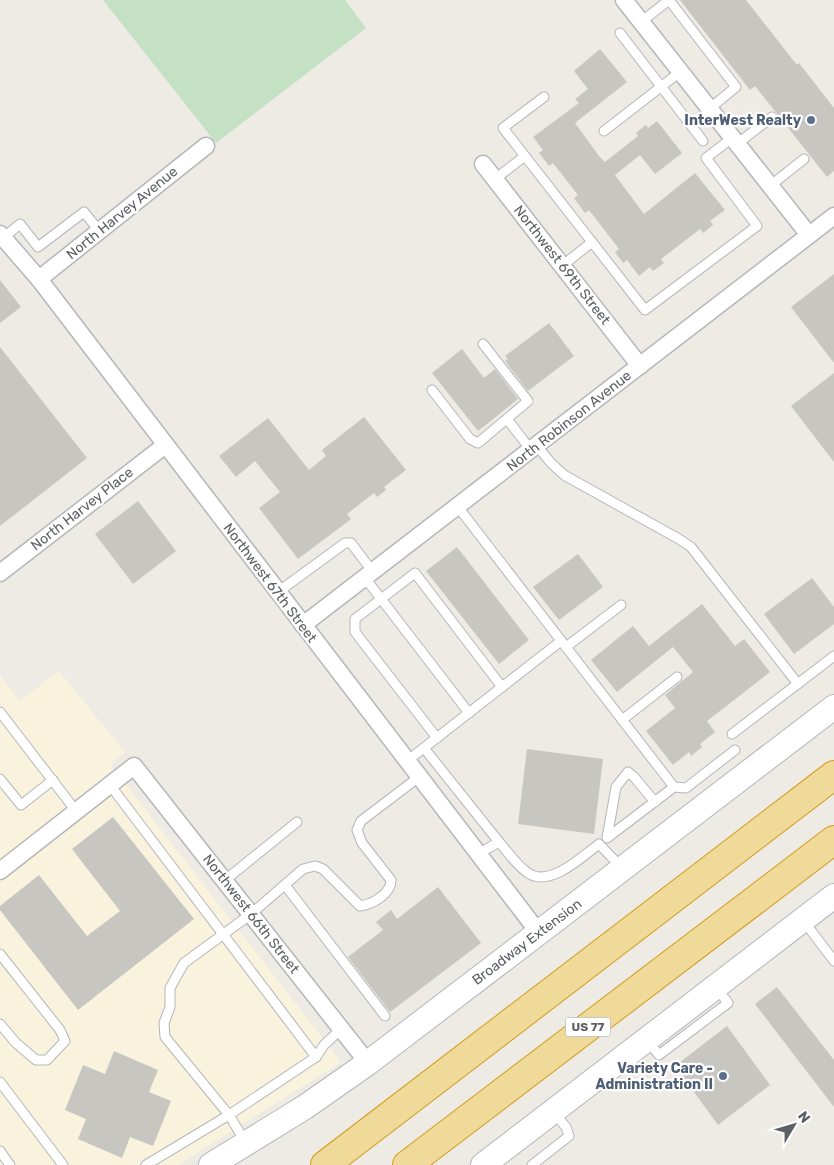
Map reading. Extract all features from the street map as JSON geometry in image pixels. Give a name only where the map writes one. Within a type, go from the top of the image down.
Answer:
[{"type":"highway","points":[[324,1165],[834,775]]},
{"type":"highway","name":"US 77","points":[[407,1165],[834,840]]},
{"type":"highway","points":[[311,1165],[376,1124]]},
{"type":"main road","name":"Broadway Extension","points":[[212,1165],[305,1107],[368,1063],[834,707]]},
{"type":"main road","points":[[483,1165],[834,896]]},
{"type":"street","points":[[624,0],[808,236]]},
{"type":"street","name":"North Harvey Avenue","points":[[39,279],[206,146]]},
{"type":"street","name":"Northwest 69th Street","points":[[483,164],[640,366]]},
{"type":"street","name":"North Robinson Avenue","points":[[302,625],[458,507],[834,216]]},
{"type":"street","name":"Northwest 67th Street","points":[[2,236],[39,279],[164,446],[540,933]]},
{"type":"street","name":"North Harvey Place","points":[[0,573],[164,446]]},
{"type":"street","name":"Northwest 66th Street","points":[[110,785],[134,766],[368,1063]]},
{"type":"street","points":[[0,871],[110,785]]},
{"type":"lane","points":[[641,22],[669,0],[736,87],[709,109]]},
{"type":"lane","points":[[620,33],[703,141]]},
{"type":"lane","points":[[604,131],[680,72]]},
{"type":"lane","points":[[544,97],[503,128],[645,310],[757,226],[706,158],[772,117]]},
{"type":"lane","points":[[494,179],[525,156]]},
{"type":"lane","points":[[770,186],[804,159]]},
{"type":"lane","points":[[2,236],[20,224],[38,247],[84,212],[100,232]]},
{"type":"lane","points":[[562,266],[592,242]]},
{"type":"lane","points":[[432,390],[470,439],[478,443],[507,420],[528,401],[483,344]]},
{"type":"lane","points":[[507,420],[564,475],[679,538],[691,547],[798,684]]},
{"type":"lane","points":[[458,507],[674,787]]},
{"type":"lane","points":[[278,592],[345,543],[351,543],[381,599],[469,713]]},
{"type":"lane","points":[[437,738],[355,632],[355,619],[415,573],[502,687]]},
{"type":"lane","points":[[407,761],[502,687],[621,605]]},
{"type":"lane","points":[[732,734],[834,656]]},
{"type":"lane","points":[[622,720],[677,676]]},
{"type":"lane","points":[[0,712],[76,811]]},
{"type":"lane","points":[[424,748],[499,842],[529,874],[543,877],[566,870],[674,787],[686,788],[735,750]]},
{"type":"lane","points":[[607,838],[616,787],[628,772],[655,802]]},
{"type":"lane","points":[[247,1143],[229,1115],[165,1037],[164,1023],[170,1007],[170,988],[184,963],[251,914],[303,869],[316,866],[324,869],[360,906],[385,894],[391,886],[391,880],[362,843],[358,830],[361,822],[419,777]]},
{"type":"lane","points":[[0,779],[21,805],[53,780]]},
{"type":"lane","points":[[110,785],[316,1057]]},
{"type":"lane","points":[[224,881],[297,822]]},
{"type":"lane","points":[[478,854],[499,842]]},
{"type":"lane","points":[[599,844],[622,869]]},
{"type":"lane","points":[[285,885],[385,1016]]},
{"type":"lane","points":[[803,920],[834,961]]},
{"type":"lane","points":[[0,954],[60,1030],[66,1041],[47,1060],[36,1060],[16,1043],[0,1024]]},
{"type":"lane","points":[[146,1165],[229,1115],[316,1057],[324,1045],[341,1029]]},
{"type":"lane","points":[[0,1082],[63,1165]]},
{"type":"lane","points":[[532,1165],[569,1136],[566,1127],[552,1112]]},
{"type":"lane","points":[[0,1151],[10,1165]]},
{"type":"shaded area","points":[[59,671],[125,752],[110,764],[341,1062],[178,1165],[0,1165],[0,676],[20,701]]},
{"type":"green space","points":[[103,0],[345,0],[366,28],[216,143]]},
{"type":"building","points":[[680,0],[746,0],[797,65],[799,63],[834,108],[834,171],[827,177],[755,86],[750,90]]},
{"type":"building","points":[[600,49],[627,82],[575,123],[599,156],[605,162],[638,136],[636,133],[646,125],[648,128],[657,121],[682,153],[655,174],[640,155],[615,175],[644,214],[695,173],[725,210],[710,221],[713,225],[703,233],[700,229],[661,259],[664,263],[653,271],[650,267],[639,276],[627,260],[623,263],[615,252],[619,249],[589,210],[585,213],[574,198],[578,195],[553,163],[549,166],[539,153],[543,150],[533,137],[579,103],[575,99],[588,89],[574,71]]},
{"type":"building","points":[[834,274],[834,363],[791,307]]},
{"type":"building","points":[[0,280],[21,307],[0,323]]},
{"type":"building","points":[[549,323],[574,356],[528,391],[505,361],[508,359],[505,356]]},
{"type":"building","points":[[0,347],[87,458],[0,526]]},
{"type":"building","points":[[462,349],[484,378],[495,369],[518,399],[478,431],[432,373]]},
{"type":"building","points":[[834,373],[834,462],[791,406]]},
{"type":"building","points":[[364,417],[406,470],[384,487],[386,490],[377,497],[374,493],[347,514],[351,519],[298,559],[259,508],[280,492],[255,461],[236,477],[219,456],[268,418],[309,470],[326,456],[322,450]]},
{"type":"building","points":[[138,501],[176,551],[133,584],[95,534]]},
{"type":"building","points":[[457,547],[529,640],[499,664],[426,571]]},
{"type":"building","points":[[578,554],[603,587],[559,620],[533,587]]},
{"type":"building","points":[[812,578],[834,607],[834,624],[794,654],[764,614]]},
{"type":"building","points":[[702,604],[735,646],[744,639],[770,672],[707,721],[715,732],[700,744],[702,747],[691,756],[689,752],[673,765],[646,731],[675,708],[665,695],[693,672],[673,647],[617,692],[591,660],[633,626],[649,646]]},
{"type":"building","points":[[527,749],[603,759],[594,834],[518,824]]},
{"type":"building","points":[[113,817],[194,919],[78,1010],[0,910],[0,906],[39,875],[87,936],[120,911],[72,849]]},
{"type":"building","points":[[438,887],[481,943],[390,1012],[348,957],[383,930],[376,922],[391,910],[397,919]]},
{"type":"building","points":[[777,987],[834,1060],[834,1107],[755,1004]]},
{"type":"building","name":"Variety Care - Administration II","points":[[727,1026],[770,1085],[718,1125],[675,1066]]},
{"type":"building","points":[[114,1051],[158,1070],[149,1092],[171,1101],[153,1146],[130,1137],[122,1158],[78,1139],[86,1119],[65,1110],[83,1065],[105,1074]]},
{"type":"place","name":"InterWest Realty","points":[[811,120]]},
{"type":"place","name":"Variety Care - Administration II","points":[[723,1076]]}]
